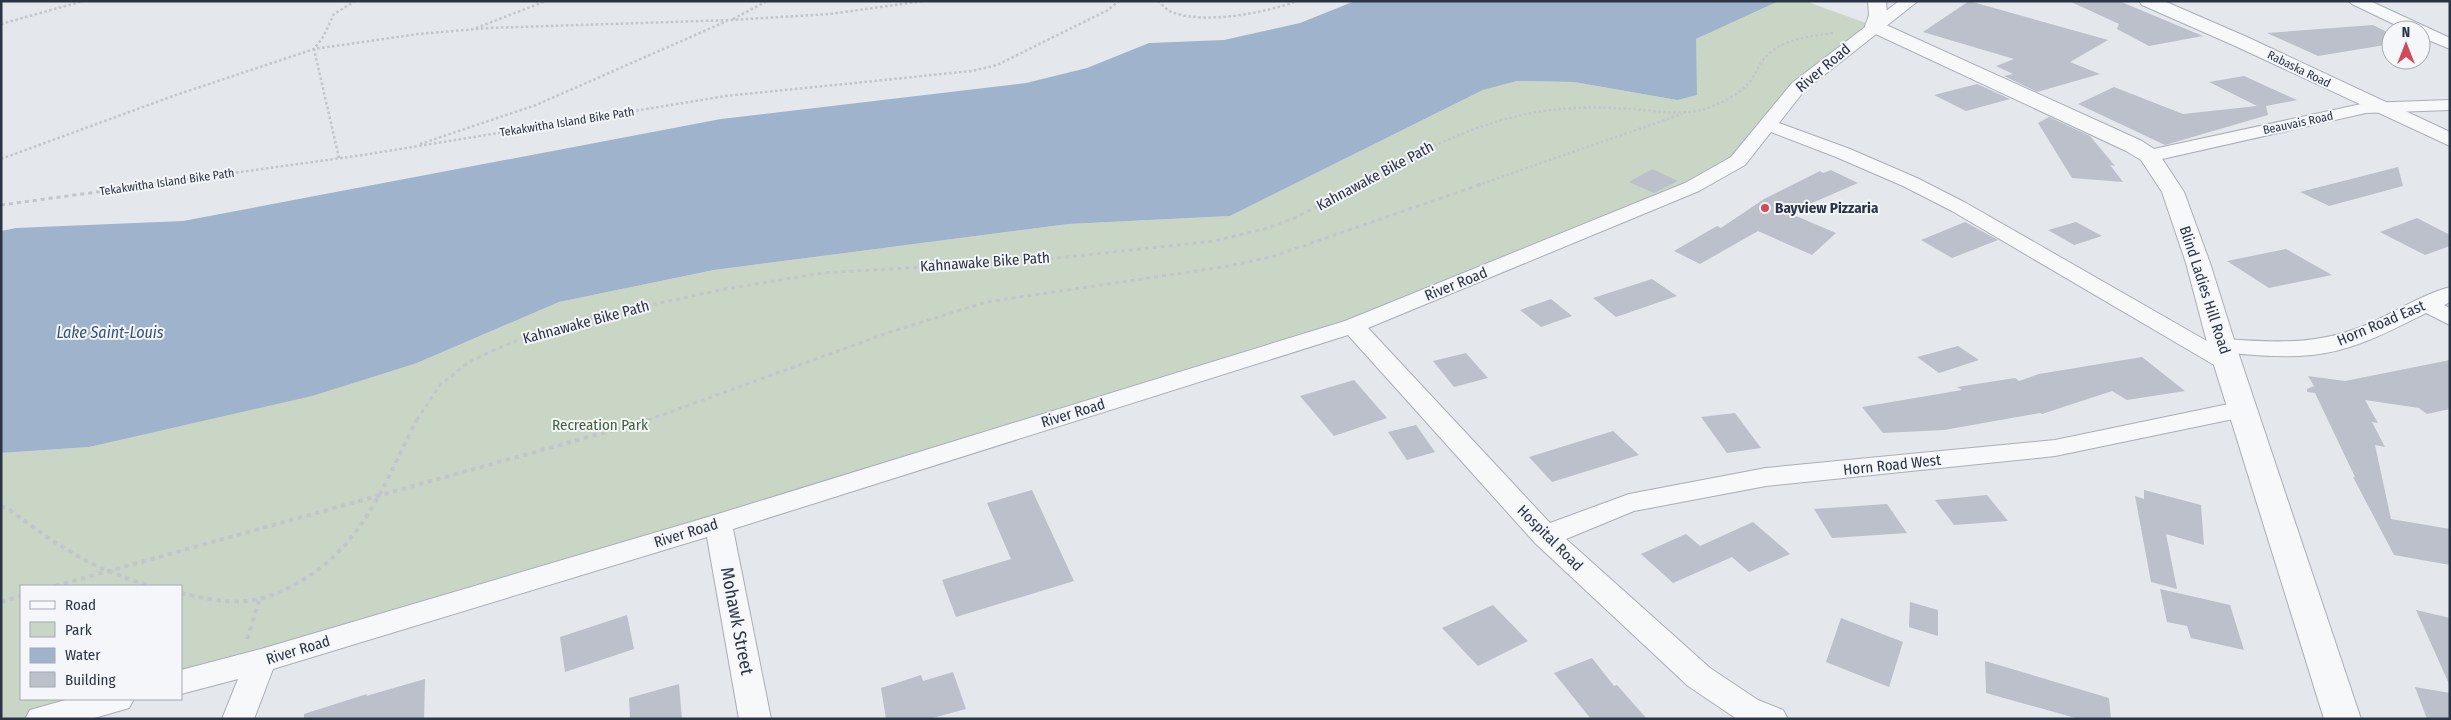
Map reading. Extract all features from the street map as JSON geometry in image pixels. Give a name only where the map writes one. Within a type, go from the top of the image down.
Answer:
[{"type":"street","name":"River Road","points":[[182,682],[249,664],[718,524],[1353,326],[1692,187],[1738,161],[1798,87],[1875,14],[1910,1]]},
{"type":"street","name":"Rabaska Road","points":[[2148,1],[2240,41],[2450,140]]},
{"type":"street","points":[[2357,1],[2398,20]]},
{"type":"street","name":"Blind Ladies Hill Road","points":[[1875,14],[2118,138],[2149,156],[2173,192],[2198,263],[2343,719]]},
{"type":"street","points":[[2431,35],[2450,44]]},
{"type":"street","name":"Beauvais Road","points":[[2149,156],[2378,107],[2450,105]]},
{"type":"street","points":[[1768,125],[1843,153],[1910,182],[1959,207],[2226,355]]},
{"type":"street","name":"Horn Road East","points":[[2226,355],[2325,346],[2356,337],[2450,294]]},
{"type":"street","points":[[2426,304],[2450,318]]},
{"type":"street","name":"Hospital Road","points":[[1353,326],[1544,536],[1699,677],[1747,709],[1772,719]]},
{"type":"street","name":"Horn Road West","points":[[1544,536],[1629,503],[1766,477],[2055,448],[2243,408]]},
{"type":"street","name":"Mohawk Street","points":[[718,524],[756,719]]},
{"type":"street","points":[[238,719],[249,664]]},
{"type":"street","points":[[41,719],[114,700]]},
{"type":"path","points":[[1,24],[83,1]]},
{"type":"path","points":[[339,158],[314,50],[323,37],[334,14],[355,1]]},
{"type":"path","points":[[471,30],[546,1]]},
{"type":"path","points":[[410,147],[536,105],[731,20],[767,1]]},
{"type":"path","points":[[1,158],[173,96],[314,50],[360,41],[471,30],[731,20],[830,14],[923,1]]},
{"type":"path","name":"Tekakwitha Island Bike Path","points":[[1,205],[339,158],[726,96],[972,71],[997,65],[1108,10],[1119,1]]},
{"type":"path","points":[[1158,1],[1173,13],[1218,16],[1283,8],[1297,1]]},
{"type":"path","name":"Kahnawake Bike Path","points":[[182,593],[219,601],[259,601],[291,588],[320,570],[343,551],[360,531],[383,493],[414,426],[439,386],[464,366],[490,351],[567,324],[628,309],[787,277],[869,268],[986,264],[1105,254],[1228,238],[1262,230],[1300,215],[1377,177],[1444,140],[1537,112],[1582,108],[1684,113],[1708,108],[1739,92],[1750,83],[1761,60],[1784,43],[1799,38],[1840,32]]},
{"type":"path","points":[[58,585],[383,493],[608,433],[738,390],[892,330],[986,302],[1223,267],[1271,257],[1684,113]]},
{"type":"path","points":[[1,506],[10,510],[57,546],[83,563],[103,572],[148,585]]},
{"type":"path","points":[[1,602],[20,596]]},
{"type":"path","points":[[249,664],[259,601]]},
{"type":"green space","name":"Recreation Park","points":[[1779,1],[1805,1],[1874,26],[1798,87],[1738,161],[1353,326],[182,682],[182,585],[20,585],[20,700],[114,700],[41,719],[1,719],[1,453],[89,447],[417,363],[559,302],[714,270],[1069,224],[1230,216],[1483,90],[1517,81],[1574,82],[1677,100],[1696,39]]},
{"type":"water","name":"Lake Saint-Louis","points":[[1355,1],[1779,1],[1696,39],[1697,95],[1677,100],[1574,82],[1517,81],[1483,90],[1230,216],[1069,224],[714,270],[559,302],[417,363],[312,396],[89,447],[1,453],[1,231],[16,228],[183,221],[721,119],[1026,83],[1087,68],[1149,43],[1224,40],[1300,23]]},
{"type":"building","points":[[1969,1],[2108,40],[2070,62],[2100,74],[2037,92],[2004,76],[2013,74],[1996,66],[2014,59],[1923,32]]},
{"type":"building","points":[[2069,1],[2119,1],[2203,36],[2149,46],[2117,29],[2119,24]]},
{"type":"building","points":[[2373,25],[2381,29],[2381,46],[2318,56],[2267,33]]},
{"type":"building","points":[[2244,76],[2297,100],[2266,106],[2268,115],[2165,145],[2078,104],[2114,87],[2183,114],[2257,106],[2209,82]]},
{"type":"building","points":[[1977,84],[2010,99],[1966,111],[1934,95]]},
{"type":"building","points":[[2049,117],[2090,136],[2115,166],[2110,165],[2123,182],[2072,178],[2038,123]]},
{"type":"building","points":[[2398,167],[2403,186],[2329,206],[2300,192]]},
{"type":"building","points":[[1652,169],[1678,181],[1654,193],[1629,182]]},
{"type":"building","points":[[1831,170],[1858,183],[1789,213],[1836,233],[1812,255],[1758,231],[1700,264],[1674,251],[1717,226],[1721,228],[1764,199],[1820,171],[1823,173]]},
{"type":"building","points":[[2417,218],[2450,235],[2450,246],[2425,255],[2380,232]]},
{"type":"building","points":[[1965,222],[1998,240],[1952,258],[1921,240]]},
{"type":"building","points":[[2076,222],[2102,236],[2074,245],[2048,230]]},
{"type":"building","points":[[2286,249],[2332,275],[2269,288],[2227,261]]},
{"type":"building","points":[[1652,279],[1677,296],[1616,317],[1593,298]]},
{"type":"building","points":[[1551,299],[1572,316],[1541,327],[1520,310]]},
{"type":"building","points":[[1958,346],[1979,360],[1939,373],[1917,357]]},
{"type":"building","points":[[1466,353],[1488,378],[1454,387],[1433,361]]},
{"type":"building","points":[[2142,357],[2185,391],[2127,400],[2112,391],[2042,414],[1944,430],[1883,433],[1862,407],[1962,390],[1957,387],[2015,378],[2019,381],[2039,374]]},
{"type":"building","points":[[2450,360],[2450,409],[2427,414],[2419,408],[2365,400],[2378,423],[2372,422],[2385,447],[2375,445],[2391,519],[2450,529],[2450,565],[2394,555],[2353,477],[2355,477],[2315,393],[2307,392],[2307,389],[2314,386],[2308,376],[2345,381]]},
{"type":"building","points":[[1354,380],[1387,418],[1334,436],[1300,396]]},
{"type":"building","points":[[1735,413],[1761,448],[1727,453],[1701,417]]},
{"type":"building","points":[[1416,425],[1435,452],[1407,460],[1388,432]]},
{"type":"building","points":[[1613,431],[1639,455],[1552,482],[1529,457]]},
{"type":"building","points":[[1032,490],[1074,581],[956,617],[942,580],[1011,559],[987,503]]},
{"type":"building","points":[[2144,490],[2201,505],[2204,545],[2166,534],[2177,589],[2151,582],[2135,496],[2144,499]]},
{"type":"building","points":[[1987,495],[2008,521],[1954,525],[1935,500]]},
{"type":"building","points":[[1887,504],[1907,533],[1832,538],[1814,509]]},
{"type":"building","points":[[1753,522],[1790,554],[1749,572],[1732,557],[1673,583],[1641,554],[1686,534],[1700,546]]},
{"type":"building","points":[[2160,589],[2230,605],[2244,650],[2191,638],[2187,626],[2167,622]]},
{"type":"building","points":[[1910,602],[1938,610],[1938,636],[1909,627]]},
{"type":"building","points":[[1493,605],[1528,641],[1478,666],[1442,628]]},
{"type":"building","points":[[2416,610],[2450,618],[2450,686]]},
{"type":"building","points":[[627,615],[634,649],[565,672],[560,637]]},
{"type":"building","points":[[1841,618],[1903,642],[1889,687],[1826,662]]},
{"type":"building","points":[[1592,658],[1614,686],[1617,685],[1647,719],[1591,719],[1554,673]]},
{"type":"building","points":[[1985,661],[2109,698],[2111,719],[2079,719],[1986,693]]},
{"type":"building","points":[[953,672],[966,709],[929,719],[886,719],[881,688],[921,675],[923,681]]},
{"type":"building","points":[[425,679],[424,719],[304,719],[304,714],[367,694],[366,696]]},
{"type":"building","points":[[679,684],[682,719],[630,719],[629,698]]},
{"type":"building","points":[[2415,687],[2450,693],[2450,719],[2427,719]]},
{"type":"place","name":"Bayview Pizzaria","points":[[1765,208]]}]
